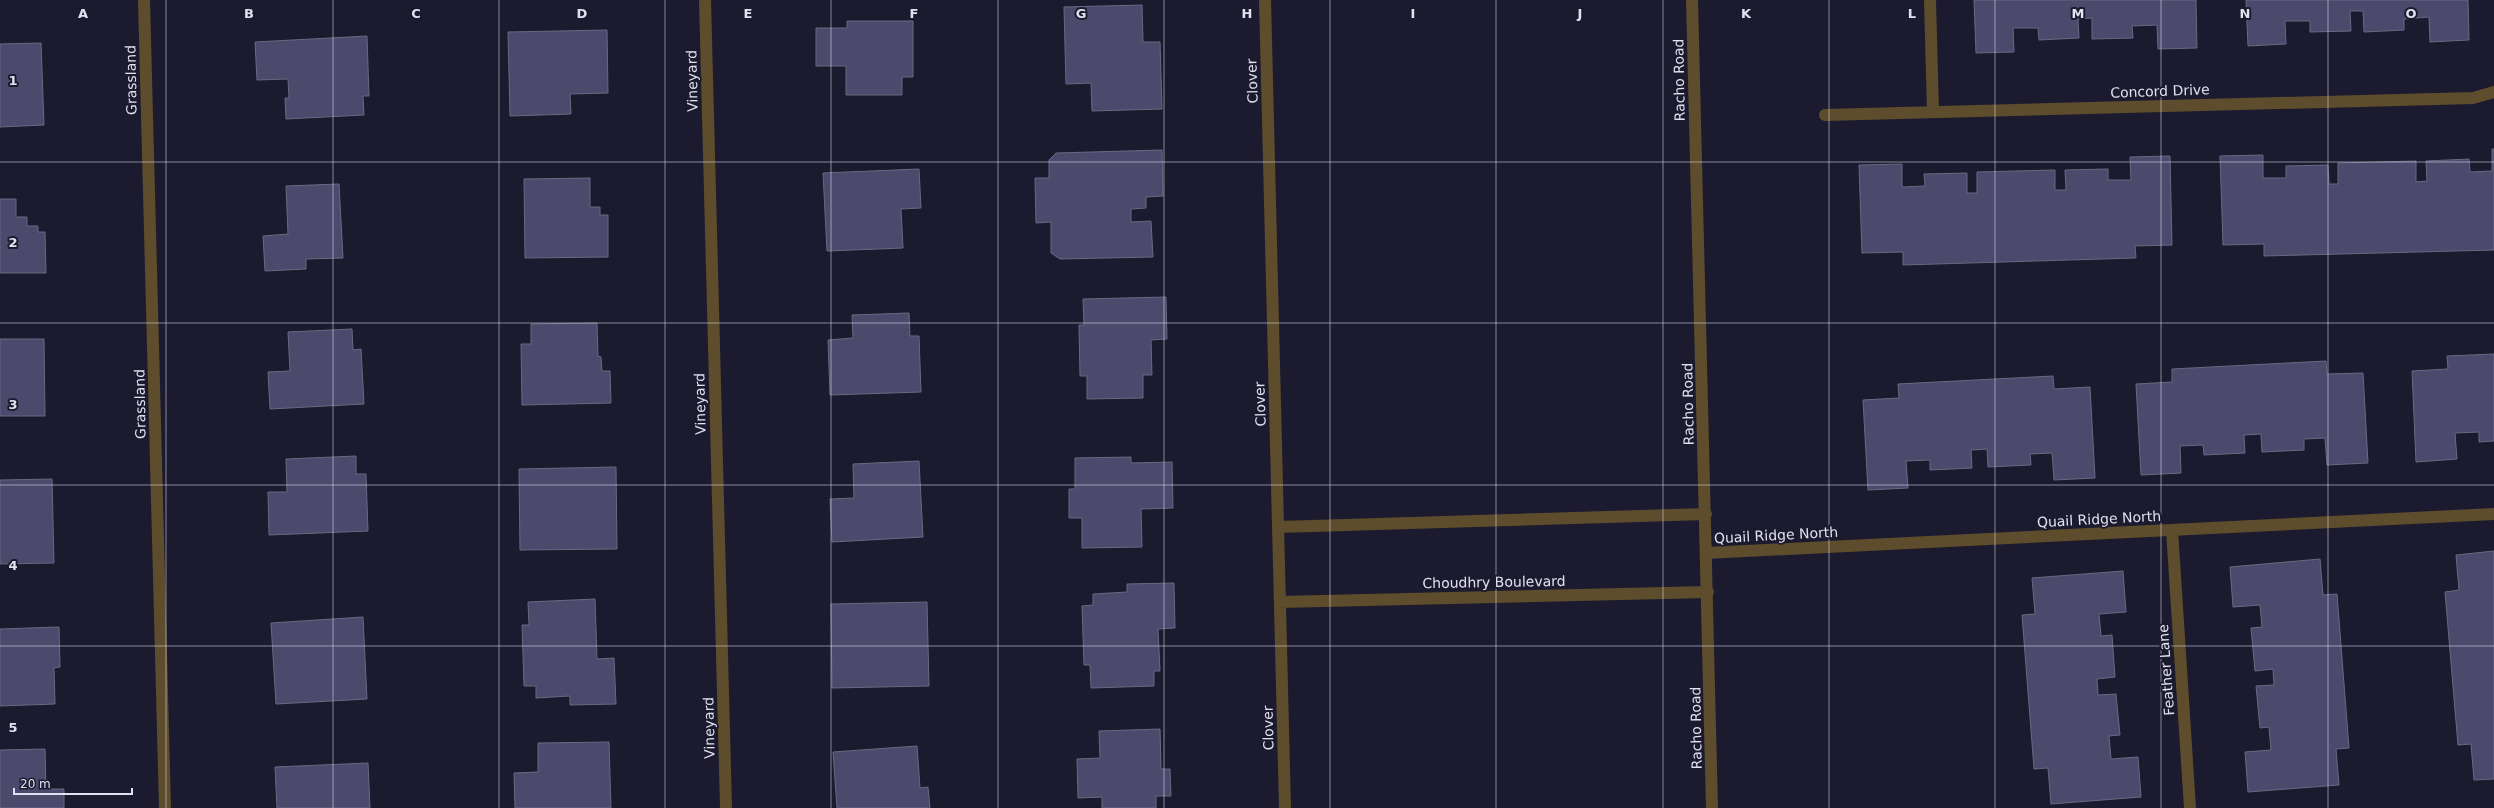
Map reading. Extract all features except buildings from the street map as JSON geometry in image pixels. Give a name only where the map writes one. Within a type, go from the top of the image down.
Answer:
[{"type":"street","name":"Grassland","points":[[144,0],[165,808]]},
{"type":"street","name":"Vineyard","points":[[705,0],[726,808]]},
{"type":"street","name":"Clover","points":[[1264,0],[1279,526],[1285,808]]},
{"type":"street","name":"Racho Road","points":[[1692,0],[1708,592],[1712,808]]},
{"type":"street","points":[[1930,0],[1933,112]]},
{"type":"street","name":"Concord Drive","points":[[1825,115],[2473,98],[2494,92]]},
{"type":"street","points":[[1279,526],[1706,514]]},
{"type":"street","name":"Quail Ridge North","points":[[1706,554],[2494,514]]},
{"type":"street","name":"Feather Lane","points":[[2172,530],[2190,808]]},
{"type":"street","name":"Choudhry Boulevard","points":[[1280,602],[1708,592]]}]
